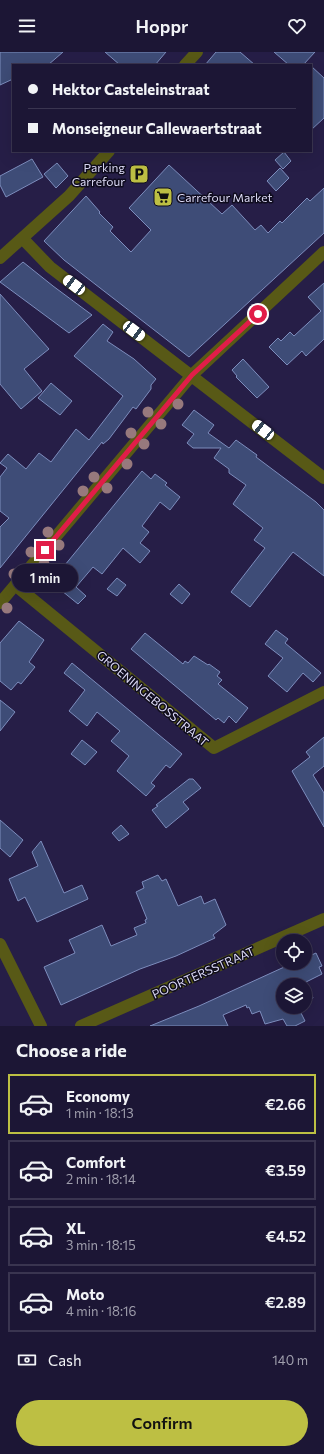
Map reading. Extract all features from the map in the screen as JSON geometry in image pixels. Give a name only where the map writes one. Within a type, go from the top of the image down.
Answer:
[{"type":"street","points":[[186,64],[197,52]]},
{"type":"street","points":[[0,258],[23,239],[69,196],[108,152]]},
{"type":"street","points":[[23,239],[50,267],[324,478]]},
{"type":"street","points":[[0,603],[192,375],[324,252]]},
{"type":"street","name":"GROENINGEBOSSTRAAT","points":[[15,585],[214,748],[324,692]]},
{"type":"street","name":"POORTERSSTRAAT","points":[[81,1026],[324,919]]},
{"type":"street","points":[[0,944],[41,1026]]},
{"type":"building","points":[[0,52],[63,52],[49,64],[12,64],[12,79],[0,85]]},
{"type":"building","points":[[105,52],[166,52],[156,64],[119,64]]},
{"type":"building","points":[[216,52],[240,52],[254,64],[206,64]]},
{"type":"building","points":[[274,52],[315,52],[304,64],[288,64]]},
{"type":"building","points":[[312,67],[324,78],[324,118],[312,129]]},
{"type":"building","points":[[284,152],[291,161],[283,169],[275,160]]},
{"type":"building","points":[[32,159],[43,177],[6,197],[0,185],[0,176]]},
{"type":"building","points":[[57,163],[68,176],[56,188],[44,174]]},
{"type":"building","points":[[169,165],[222,214],[232,205],[255,230],[261,225],[268,233],[280,221],[282,223],[307,198],[310,201],[324,188],[324,233],[189,357],[64,260],[44,241],[86,196],[100,212],[99,213],[113,227],[110,231],[131,252],[151,230],[129,208]]},
{"type":"building","points":[[280,168],[289,178],[276,191],[267,181]]},
{"type":"building","points":[[23,262],[92,315],[69,333],[0,282]]},
{"type":"building","points":[[324,283],[324,339],[306,356],[302,351],[287,365],[269,347],[278,338],[281,341],[290,332],[294,336],[321,311],[308,297]]},
{"type":"building","points":[[0,294],[49,349],[24,369],[42,391],[21,409],[0,384]]},
{"type":"building","points":[[103,324],[113,332],[107,341],[134,359],[156,379],[151,385],[151,389],[136,409],[133,407],[109,439],[103,444],[102,442],[0,568],[0,527],[9,518],[0,511],[0,477],[7,468],[0,463],[8,454],[26,469],[39,453],[51,462],[76,429],[89,440],[123,396],[74,356]]},
{"type":"building","points":[[243,359],[269,387],[257,398],[236,377],[237,376],[232,370]]},
{"type":"building","points":[[51,383],[72,401],[60,415],[38,398]]},
{"type":"building","points":[[194,410],[214,425],[208,433],[229,448],[236,440],[257,455],[256,457],[316,502],[324,510],[324,576],[293,552],[250,607],[231,592],[265,548],[254,540],[263,528],[233,504],[246,485],[229,473],[229,469],[214,458],[221,448],[193,448],[187,443],[194,434],[182,425]]},
{"type":"building","points":[[142,471],[151,479],[155,474],[167,483],[165,485],[180,497],[170,510],[160,502],[142,526],[149,532],[140,543],[150,551],[140,563],[123,548],[102,574],[93,567],[76,587],[86,596],[78,604],[51,582]]},
{"type":"building","points":[[117,578],[126,585],[117,596],[107,589]]},
{"type":"building","points":[[179,584],[190,594],[182,604],[170,594]]},
{"type":"building","points":[[19,621],[44,640],[29,662],[35,667],[21,684],[18,682],[11,690],[0,681],[0,643]]},
{"type":"building","points":[[276,630],[288,639],[285,643],[321,673],[313,682],[303,673],[287,692],[268,676],[283,658],[265,644]]},
{"type":"building","points":[[145,633],[183,664],[185,661],[188,663],[194,656],[220,672],[217,676],[222,680],[218,684],[248,708],[236,723],[229,716],[224,723],[218,718],[216,720],[131,649]]},
{"type":"building","points":[[72,663],[182,754],[170,768],[166,765],[151,783],[155,786],[146,796],[117,771],[129,756],[111,741],[120,731],[97,712],[87,726],[69,711],[85,690],[64,673]]},
{"type":"building","points":[[0,700],[15,712],[0,731]]},
{"type":"building","points":[[324,737],[324,766],[313,775],[324,793],[324,827],[292,771],[310,757],[306,752]]},
{"type":"building","points":[[82,740],[97,752],[85,765],[71,754]]},
{"type":"building","points":[[189,779],[193,779],[201,788],[183,802],[189,809],[166,828],[152,810],[158,806],[156,805]]},
{"type":"building","points":[[0,820],[23,840],[10,857],[0,848]]},
{"type":"building","points":[[121,825],[129,834],[119,841],[112,833]]},
{"type":"building","points":[[41,841],[64,893],[82,885],[88,899],[37,922],[25,897],[18,901],[9,879],[38,866],[32,852]]},
{"type":"building","points":[[158,875],[162,881],[166,879],[178,906],[201,896],[204,904],[215,899],[226,925],[213,935],[215,938],[176,956],[140,969],[61,1005],[44,967],[75,953],[69,940],[102,925],[111,946],[137,935],[134,928],[146,923],[145,920],[147,919],[136,892],[144,888],[142,882]]},
{"type":"building","points":[[316,953],[322,966],[319,967],[322,974],[312,979],[276,978],[276,1014],[302,1014],[305,1021],[295,1026],[287,1026],[283,1019],[265,1024],[260,1011],[252,1014],[249,1007],[247,1008],[246,1005],[223,1015],[228,1026],[150,1026],[199,1006],[278,970],[312,970],[312,955]]},
{"type":"place","name":"Parking Carrefour","points":[[139,174]]},
{"type":"place","name":"Carrefour Market","points":[[163,197]]},
{"type":"route","points":[[45,550],[192,375],[258,314]]}]
